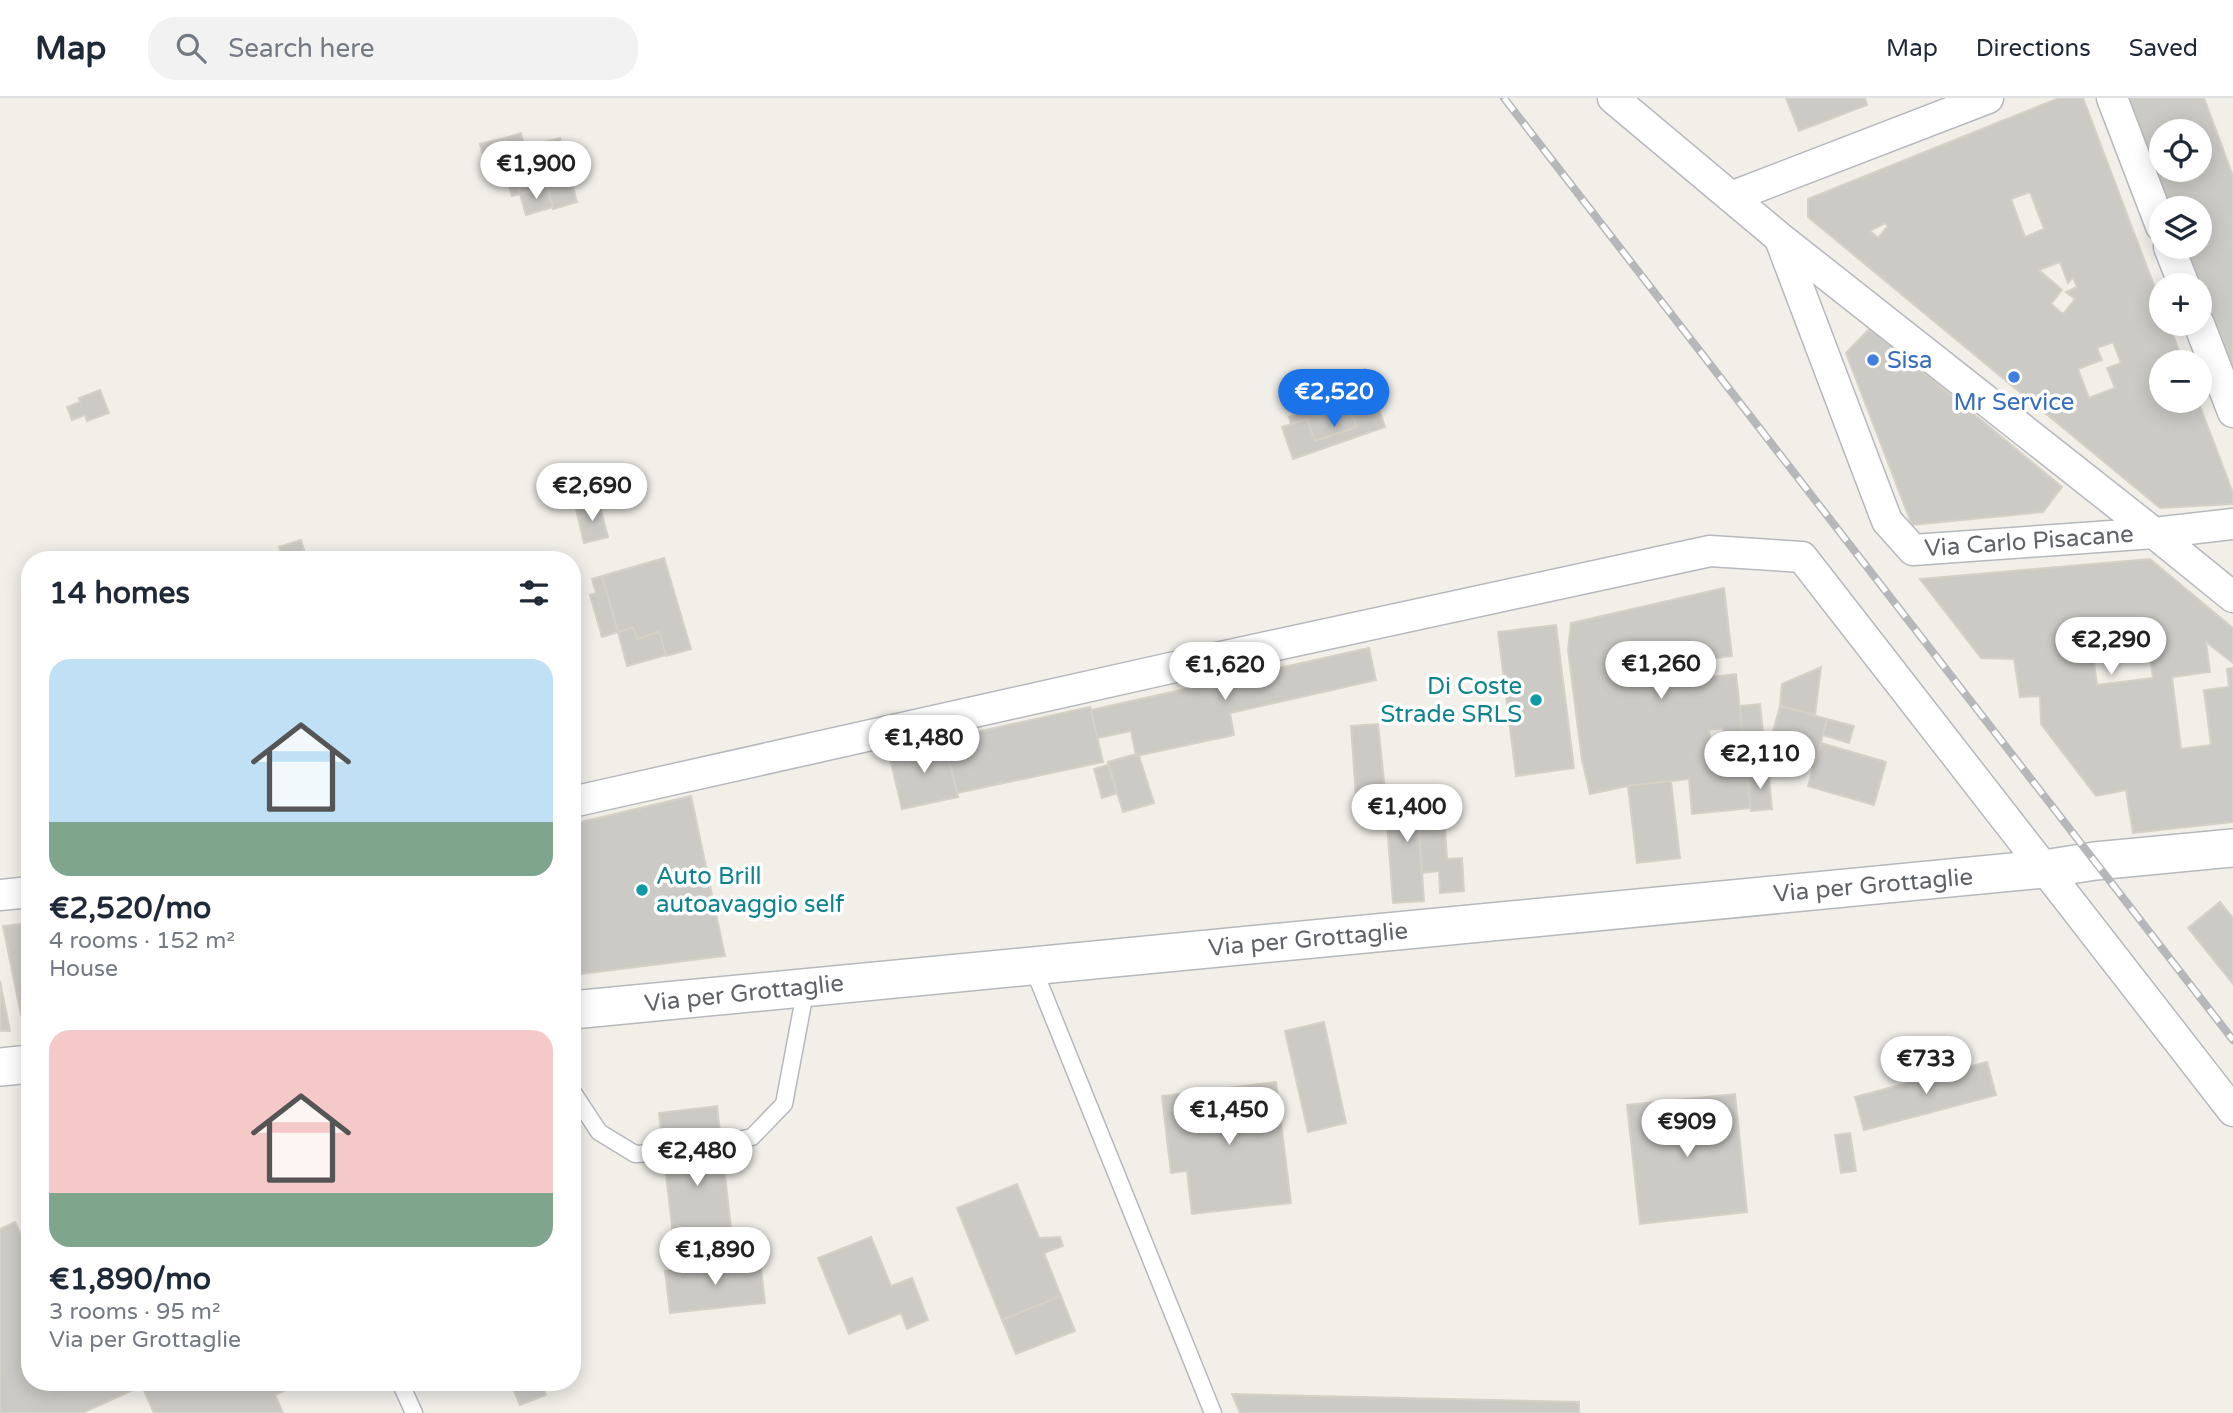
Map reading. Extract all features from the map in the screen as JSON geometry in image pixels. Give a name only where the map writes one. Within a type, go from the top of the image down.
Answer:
[{"type":"street","points":[[1613,98],[1780,238],[2233,597]]},
{"type":"street","points":[[1731,197],[1988,98]]},
{"type":"street","points":[[2112,98],[2150,196]]},
{"type":"street","name":"Via Carlo Pisacane","points":[[1780,238],[1887,521],[1913,550],[2154,533],[2233,524]]},
{"type":"street","points":[[2204,336],[2233,412]]},
{"type":"street","points":[[581,800],[1710,551],[1802,557],[2233,1111]]},
{"type":"street","name":"Via per Grottaglie","points":[[581,1009],[2044,869],[2095,860],[2233,848]]},
{"type":"street","points":[[0,895],[21,893]]},
{"type":"street","points":[[0,1067],[21,1065]]},
{"type":"lane","points":[[1032,965],[1213,1413]]},
{"type":"lane","points":[[581,1105],[599,1132],[635,1154],[690,1151],[752,1138],[784,1104],[806,987]]},
{"type":"lane","points":[[404,1391],[414,1413]]},
{"type":"building","points":[[1786,98],[1865,98],[1867,105],[1799,131]]},
{"type":"building","points":[[2059,98],[2083,98],[2149,273],[2149,336],[2173,336],[2179,350],[2149,350],[2149,413],[2203,413],[2233,493],[2233,504],[2160,508],[1808,217],[1808,199]],"holes":[[[2030,192],[2044,229],[2025,237],[2011,199]],[[1885,223],[1888,226],[1878,238],[1870,231]],[[2060,262],[2068,283],[2073,277],[2077,287],[2066,292],[2075,299],[2063,314],[2051,304],[2062,290],[2039,270]],[[2113,342],[2121,363],[2107,368],[2115,388],[2089,398],[2078,369],[2102,360],[2097,348]]]},
{"type":"building","points":[[2128,98],[2204,98],[2212,119],[2149,119],[2149,153]]},
{"type":"building","points":[[2212,120],[2233,176],[2233,372],[2212,317],[2212,273],[2195,273],[2190,259],[2212,259],[2212,196],[2165,196],[2160,182],[2212,182]]},
{"type":"building","points":[[521,133],[525,150],[539,146],[542,159],[564,153],[577,202],[553,209],[547,187],[520,194],[505,138]]},
{"type":"building","points":[[505,138],[520,194],[512,196],[505,173],[489,177],[480,144]]},
{"type":"building","points":[[560,138],[564,153],[542,159],[538,144]]},
{"type":"building","points":[[547,187],[553,207],[526,215],[520,194]]},
{"type":"building","points":[[1870,328],[2062,487],[2043,512],[1912,525],[1846,353]]},
{"type":"building","points":[[1365,369],[1374,395],[1348,404],[1357,427],[1315,441],[1307,419],[1291,424],[1289,417],[1295,415],[1289,396]]},
{"type":"building","points":[[100,390],[109,413],[87,421],[85,415],[72,420],[67,407],[80,402],[79,398]]},
{"type":"building","points":[[1374,395],[1385,427],[1293,459],[1282,427],[1307,419],[1315,441],[1357,427],[1348,404]]},
{"type":"building","points":[[599,503],[608,537],[584,543],[576,509]]},
{"type":"building","points":[[301,540],[304,551],[280,551],[279,547]]},
{"type":"building","points":[[664,558],[691,649],[666,656],[659,632],[637,639],[633,627],[618,632],[602,576]]},
{"type":"building","points":[[2150,559],[2233,628],[2233,663],[2206,642],[2210,672],[2172,677],[2181,749],[2211,745],[2204,690],[2229,687],[2227,669],[2233,668],[2233,822],[2133,833],[2126,790],[2096,796],[2041,724],[2040,696],[2020,697],[2014,659],[1981,658],[1920,579]],"holes":[[[2149,648],[2153,678],[2097,685],[2093,655]]]},
{"type":"building","points":[[602,576],[618,632],[602,637],[590,595],[596,593],[592,579]]},
{"type":"building","points":[[1724,588],[1732,656],[1709,659],[1711,677],[1736,674],[1751,808],[1692,814],[1689,779],[1628,786],[1590,794],[1582,760],[1568,650],[1571,623]],"holes":[[[1723,728],[1725,749],[1712,750],[1709,730]]]},
{"type":"building","name":"Di Coste Strade SRLS","points":[[1556,625],[1574,768],[1516,776],[1498,632]]},
{"type":"building","points":[[633,627],[637,639],[659,632],[666,655],[627,666],[618,632]]},
{"type":"building","points":[[1369,648],[1376,680],[1230,713],[1234,735],[1136,756],[1131,731],[1097,738],[1091,710]]},
{"type":"building","points":[[1821,667],[1815,715],[1780,706],[1782,684]]},
{"type":"building","points":[[1760,704],[1764,742],[1743,743],[1740,706]]},
{"type":"building","points":[[1780,706],[1827,719],[1814,768],[1767,754]]},
{"type":"building","points":[[1090,707],[1103,762],[957,793],[944,739]]},
{"type":"building","points":[[1827,719],[1854,726],[1849,743],[1823,735]]},
{"type":"building","points":[[1378,724],[1387,810],[1357,812],[1351,726]]},
{"type":"building","points":[[944,739],[958,797],[902,809],[889,754]]},
{"type":"building","points":[[1821,743],[1886,762],[1874,805],[1808,786]]},
{"type":"building","points":[[1136,754],[1139,756],[1154,803],[1123,812],[1108,762]]},
{"type":"building","points":[[1108,765],[1117,793],[1102,798],[1094,769]]},
{"type":"building","points":[[1768,770],[1772,809],[1751,811],[1747,772]]},
{"type":"building","points":[[1671,781],[1680,858],[1637,863],[1628,786]]},
{"type":"building","points":[[1432,792],[1434,815],[1418,816],[1424,901],[1393,903],[1385,795]]},
{"type":"building","name":"Auto Brill autoavaggio self","points":[[691,796],[725,956],[581,974],[581,822]]},
{"type":"building","points":[[1444,813],[1447,859],[1462,858],[1464,891],[1440,893],[1439,871],[1422,873],[1418,816]]},
{"type":"building","points":[[2220,902],[2233,918],[2233,984],[2188,928]]},
{"type":"building","points":[[21,924],[21,1015],[3,926]]},
{"type":"building","points":[[0,981],[10,1031],[0,1031]]},
{"type":"building","points":[[1324,1022],[1346,1123],[1308,1132],[1285,1031]]},
{"type":"building","points":[[1987,1062],[1996,1095],[1864,1130],[1855,1097]]},
{"type":"building","points":[[1276,1082],[1291,1203],[1192,1214],[1187,1171],[1171,1173],[1162,1096]]},
{"type":"building","points":[[1735,1094],[1747,1212],[1640,1224],[1627,1105]]},
{"type":"building","points":[[717,1106],[735,1263],[677,1270],[659,1113]]},
{"type":"building","points":[[1850,1133],[1856,1171],[1841,1173],[1835,1135]]},
{"type":"building","points":[[1017,1184],[1039,1238],[1060,1237],[1063,1246],[1044,1253],[1061,1296],[1002,1320],[957,1208]]},
{"type":"building","points":[[15,1222],[21,1234],[21,1391],[131,1391],[82,1413],[0,1413],[0,1229]]},
{"type":"building","points":[[871,1237],[891,1286],[912,1278],[928,1320],[907,1329],[901,1313],[849,1334],[818,1258]]},
{"type":"building","points":[[760,1260],[765,1303],[670,1313],[665,1271]]},
{"type":"building","points":[[1061,1296],[1075,1331],[1016,1354],[1002,1320]]},
{"type":"building","points":[[144,1391],[283,1391],[275,1395],[283,1413],[154,1413]]},
{"type":"building","points":[[514,1391],[544,1391],[546,1395],[520,1405]]},
{"type":"building","points":[[1232,1394],[1579,1402],[1579,1413],[1240,1413]]},
{"type":"railway","points":[[1504,98],[2233,1040]]},
{"type":"place","name":"Sisa","points":[[1873,360]]},
{"type":"place","name":"Mr Service","points":[[2014,377]]},
{"type":"place","name":"Di Coste Strade SRLS","points":[[1536,700]]},
{"type":"place","name":"Auto Brill autoavaggio self","points":[[642,890]]}]
